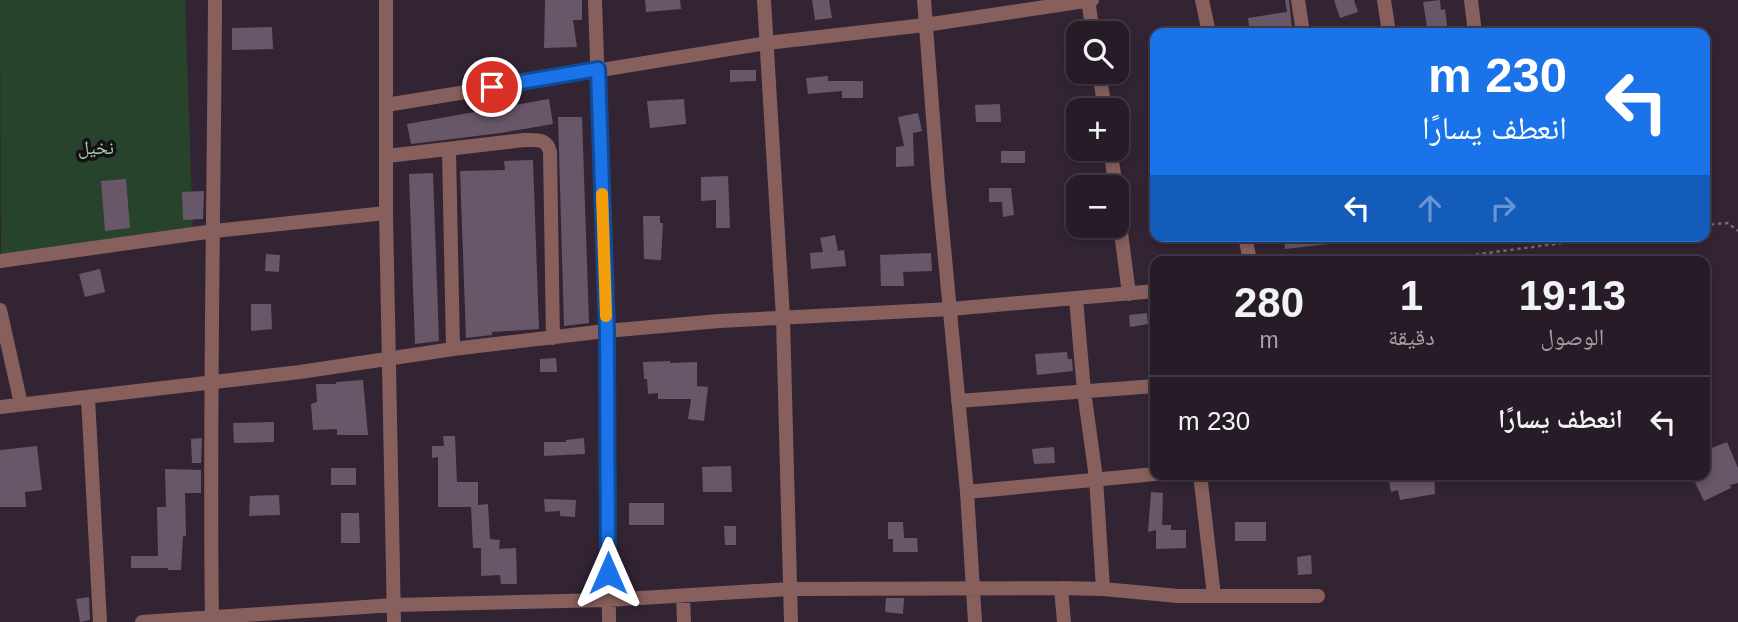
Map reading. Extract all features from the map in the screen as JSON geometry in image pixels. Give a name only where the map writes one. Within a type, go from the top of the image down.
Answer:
[{"type":"street","points":[[212,620],[210,382],[215,0]]},
{"type":"street","points":[[386,0],[386,213],[394,622]]},
{"type":"street","points":[[595,0],[607,331],[609,622]]},
{"type":"street","points":[[764,0],[783,318],[791,622]]},
{"type":"street","points":[[924,0],[967,492],[975,622]]},
{"type":"street","points":[[386,105],[767,43],[926,25],[1089,0],[1092,21]]},
{"type":"street","points":[[1202,0],[1208,28]]},
{"type":"street","points":[[1298,0],[1302,28]]},
{"type":"street","points":[[1384,0],[1388,28]]},
{"type":"street","points":[[1471,0],[1474,28]]},
{"type":"street","points":[[387,156],[524,140],[541,140],[549,147],[553,338]]},
{"type":"street","points":[[449,150],[453,349]]},
{"type":"street","points":[[0,261],[214,231],[386,213]]},
{"type":"street","points":[[1122,238],[1129,294]]},
{"type":"street","points":[[0,407],[607,331],[951,309],[1150,292]]},
{"type":"street","points":[[1076,299],[1084,391],[1096,478],[1098,536],[1104,589]]},
{"type":"street","points":[[0,310],[21,404]]},
{"type":"street","points":[[958,401],[1150,386]]},
{"type":"street","points":[[88,398],[100,622]]},
{"type":"street","points":[[967,492],[1150,474]]},
{"type":"street","points":[[1201,480],[1214,596]]},
{"type":"street","points":[[142,622],[212,620],[394,605],[683,597],[789,589],[1061,588],[1178,596],[1318,596]]},
{"type":"street","points":[[1061,588],[1064,622]]},
{"type":"street","points":[[683,597],[684,622]]},
{"type":"path","points":[[1710,224],[1728,223],[1738,231]]},
{"type":"path","points":[[1465,256],[1570,242]]},
{"type":"green space","name":"نخيل","points":[[0,0],[185,0],[193,231],[1,256]]},
{"type":"building","points":[[545,0],[582,0],[582,20],[573,20],[577,47],[544,48]]},
{"type":"building","points":[[645,0],[680,0],[681,9],[646,12]]},
{"type":"building","points":[[812,0],[829,0],[832,18],[815,20]]},
{"type":"building","points":[[1285,0],[1289,0],[1292,27],[1249,28],[1248,18],[1287,12]]},
{"type":"building","points":[[1334,0],[1354,0],[1358,12],[1340,18]]},
{"type":"building","points":[[1440,0],[1441,10],[1445,9],[1447,28],[1427,28],[1423,2]]},
{"type":"building","points":[[272,27],[273,49],[232,50],[232,28]]},
{"type":"building","points":[[730,70],[756,70],[756,81],[730,82]]},
{"type":"building","points":[[828,76],[828,81],[863,81],[863,98],[842,98],[842,91],[808,94],[806,78]]},
{"type":"building","points":[[549,99],[553,124],[411,144],[407,124]]},
{"type":"building","points":[[684,99],[686,124],[650,128],[647,101]]},
{"type":"building","points":[[1000,104],[1001,122],[976,122],[975,105]]},
{"type":"building","points":[[918,113],[922,131],[913,133],[914,166],[896,167],[896,147],[904,146],[898,117]]},
{"type":"building","points":[[558,117],[582,117],[589,323],[564,326]]},
{"type":"building","points":[[1001,151],[1025,151],[1025,163],[1001,163]]},
{"type":"building","points":[[533,160],[539,329],[492,332],[492,335],[466,338],[460,171],[505,170],[504,161]]},
{"type":"building","points":[[433,173],[439,341],[415,344],[409,174]]},
{"type":"building","points":[[728,176],[730,228],[716,228],[716,200],[701,201],[701,177]]},
{"type":"building","points":[[126,179],[130,228],[105,231],[101,181]]},
{"type":"building","points":[[989,188],[1011,188],[1014,215],[1003,217],[1002,202],[989,202]]},
{"type":"building","points":[[204,191],[203,219],[183,220],[182,192]]},
{"type":"building","points":[[643,216],[660,216],[660,223],[663,223],[661,260],[644,259]]},
{"type":"building","points":[[835,235],[838,251],[844,250],[846,266],[811,269],[810,253],[823,252],[820,238]]},
{"type":"building","points":[[1284,242],[1329,242],[1329,244],[1285,249]]},
{"type":"building","points":[[931,253],[932,271],[903,272],[904,286],[881,286],[880,255]]},
{"type":"building","points":[[266,254],[280,255],[279,272],[265,271]]},
{"type":"building","points":[[100,269],[105,292],[85,297],[79,274]]},
{"type":"building","points":[[251,304],[271,304],[272,329],[251,331]]},
{"type":"building","points":[[1147,313],[1148,324],[1130,327],[1129,315]]},
{"type":"building","points":[[1067,352],[1068,359],[1072,359],[1073,371],[1037,375],[1035,354]]},
{"type":"building","points":[[556,358],[557,372],[540,372],[540,359]]},
{"type":"building","points":[[643,362],[697,362],[697,386],[708,387],[704,421],[688,419],[691,399],[658,399],[658,393],[648,394]]},
{"type":"building","points":[[363,380],[368,435],[337,435],[337,429],[313,430],[311,404],[317,402],[316,384]]},
{"type":"building","points":[[274,422],[274,442],[234,443],[233,423]]},
{"type":"building","points":[[443,436],[455,436],[457,482],[478,482],[478,505],[488,504],[490,539],[500,540],[499,549],[516,548],[517,584],[501,584],[500,575],[481,576],[481,548],[473,548],[471,507],[438,507],[438,457],[432,458],[432,446],[444,446]]},
{"type":"building","points":[[202,438],[201,463],[192,463],[191,439]]},
{"type":"building","points":[[584,438],[585,454],[544,456],[544,442],[566,442]]},
{"type":"building","points":[[1727,442],[1738,468],[1738,483],[1704,501],[1694,480],[1710,480],[1710,449]]},
{"type":"building","points":[[37,446],[42,490],[25,492],[26,507],[0,507],[0,450]]},
{"type":"building","points":[[1054,447],[1055,463],[1034,464],[1032,449]]},
{"type":"building","points":[[731,466],[732,492],[703,492],[702,467]]},
{"type":"building","points":[[331,468],[356,468],[356,485],[331,485]]},
{"type":"building","points":[[165,469],[201,470],[201,493],[185,493],[186,536],[183,536],[181,570],[131,568],[131,556],[158,556],[157,507],[166,507]]},
{"type":"building","points":[[1389,480],[1434,480],[1435,494],[1400,500],[1398,490],[1391,492]]},
{"type":"building","points":[[1151,492],[1163,493],[1162,525],[1171,525],[1171,530],[1186,530],[1186,548],[1156,549],[1156,530],[1148,532]]},
{"type":"building","points":[[279,495],[280,515],[249,516],[250,496]]},
{"type":"building","points":[[544,499],[576,500],[575,517],[560,516],[560,511],[545,512]]},
{"type":"building","points":[[629,503],[664,503],[664,525],[629,525]]},
{"type":"building","points":[[341,513],[359,513],[360,543],[341,543]]},
{"type":"building","points":[[888,522],[903,522],[904,538],[917,538],[918,552],[893,552],[893,539],[888,539]]},
{"type":"building","points":[[1235,522],[1266,522],[1266,541],[1235,541]]},
{"type":"building","points":[[724,526],[736,526],[736,545],[725,545]]},
{"type":"building","points":[[1311,555],[1312,574],[1298,575],[1297,557]]},
{"type":"building","points":[[89,597],[90,620],[80,622],[76,599]]},
{"type":"building","points":[[886,598],[904,598],[903,614],[885,612]]},
{"type":"slow traffic","points":[[602,194],[606,316]]},
{"type":"route","points":[[492,87],[598,69],[607,331],[608,573]]}]
